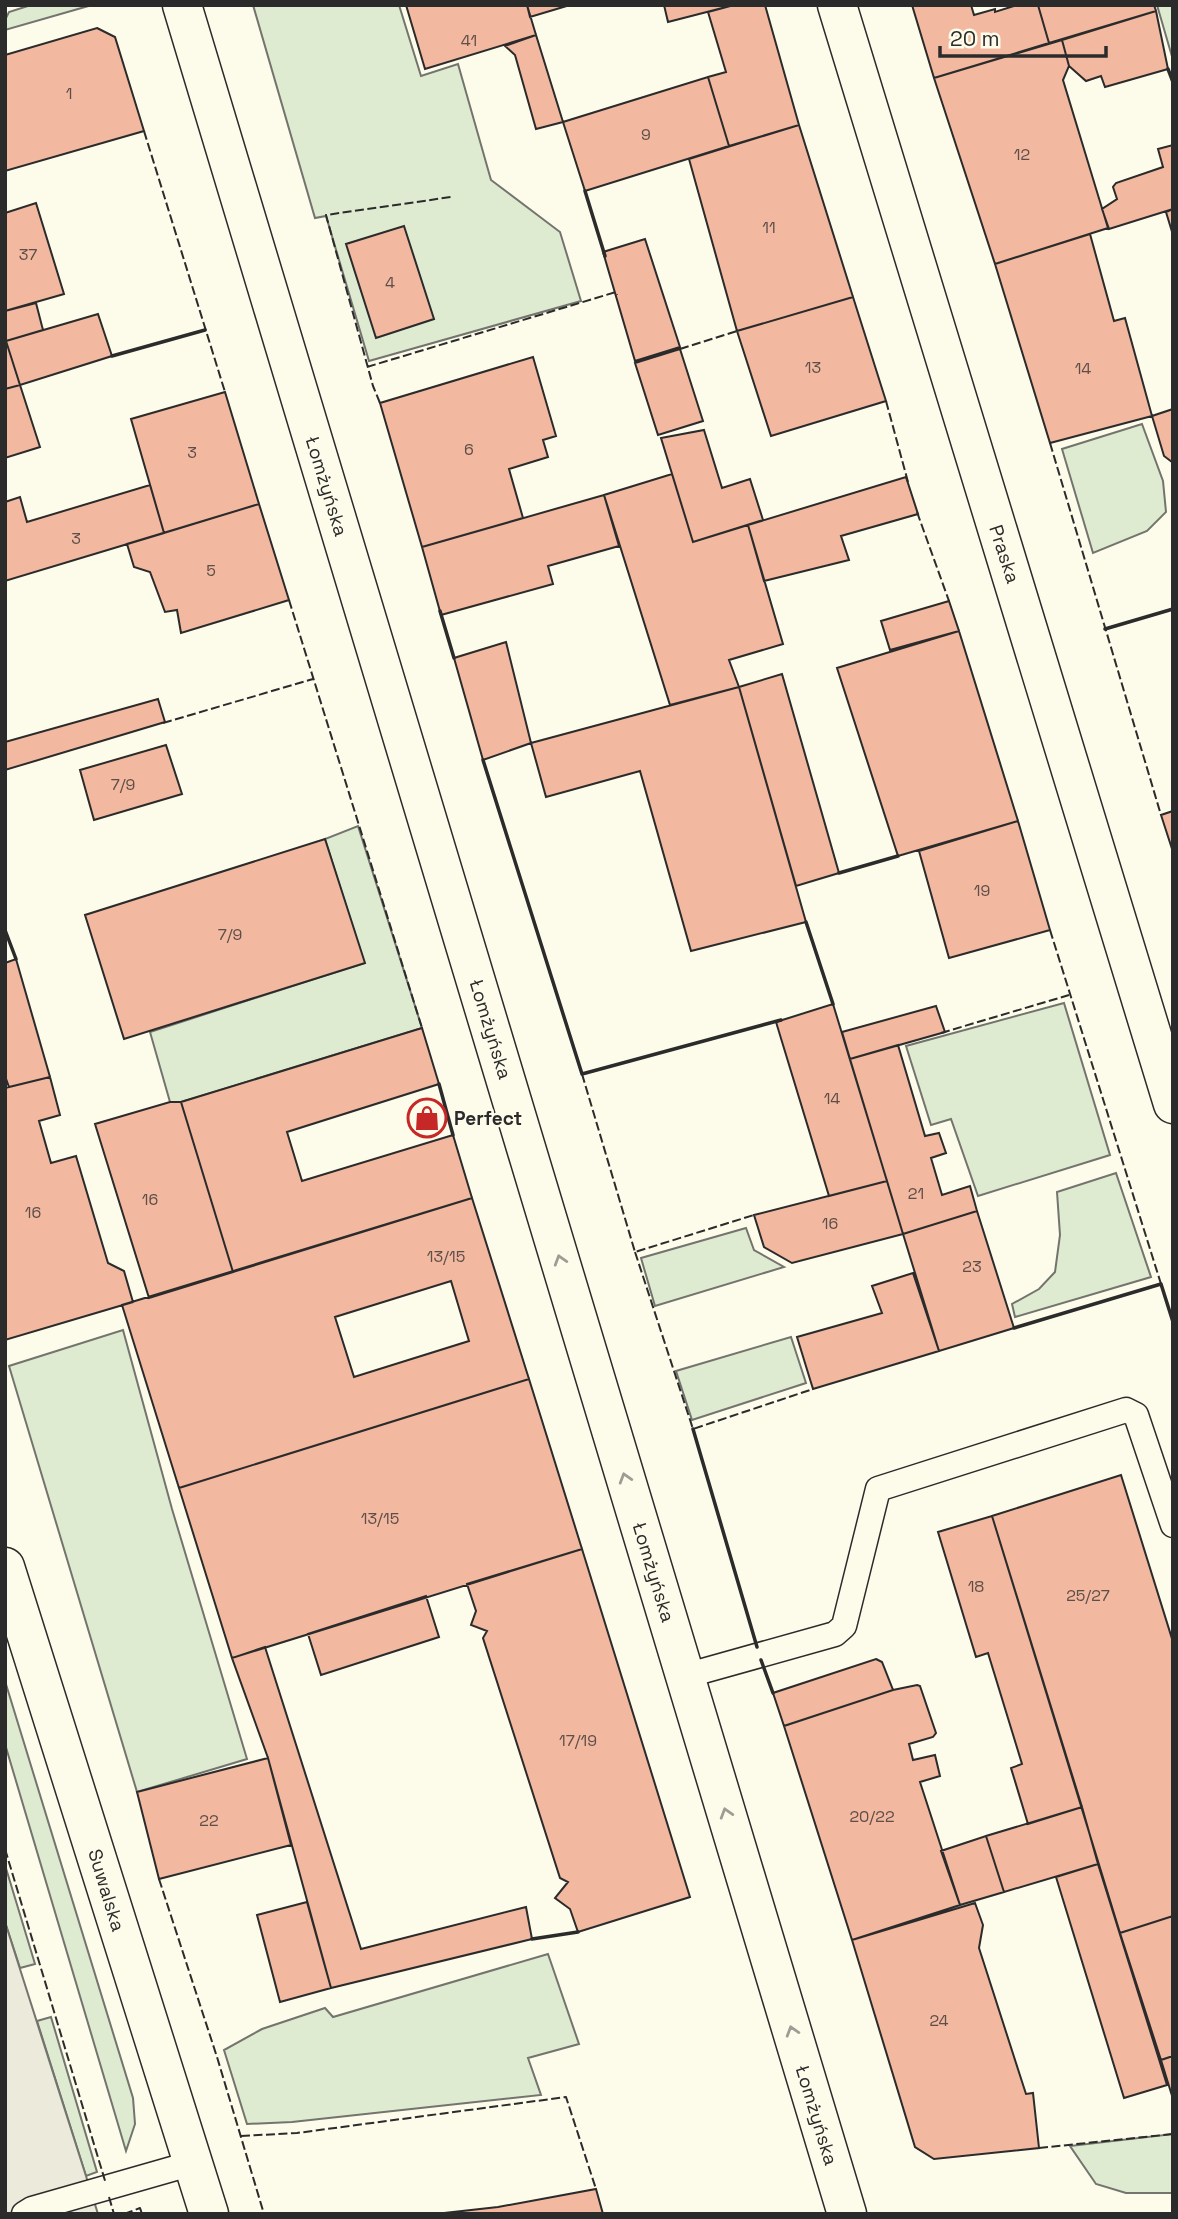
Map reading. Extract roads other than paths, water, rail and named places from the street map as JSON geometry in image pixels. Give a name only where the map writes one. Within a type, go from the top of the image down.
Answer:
[{"type":"street","name":"Łomżyńska","points":[[182,5],[847,2214]]},
{"type":"street","name":"Praska","points":[[837,5],[1173,1104]]},
{"type":"street","name":"Suwalska","points":[[5,1567],[209,2214]]},
{"type":"lane","points":[[685,1676],[835,1633],[844,1626],[878,1489],[1126,1410],[1136,1415],[1173,1525]]},
{"type":"lane","points":[[24,2214],[32,2209],[193,2163]]},
{"type":"place","name":"Perfect","points":[[427,1118]]}]
